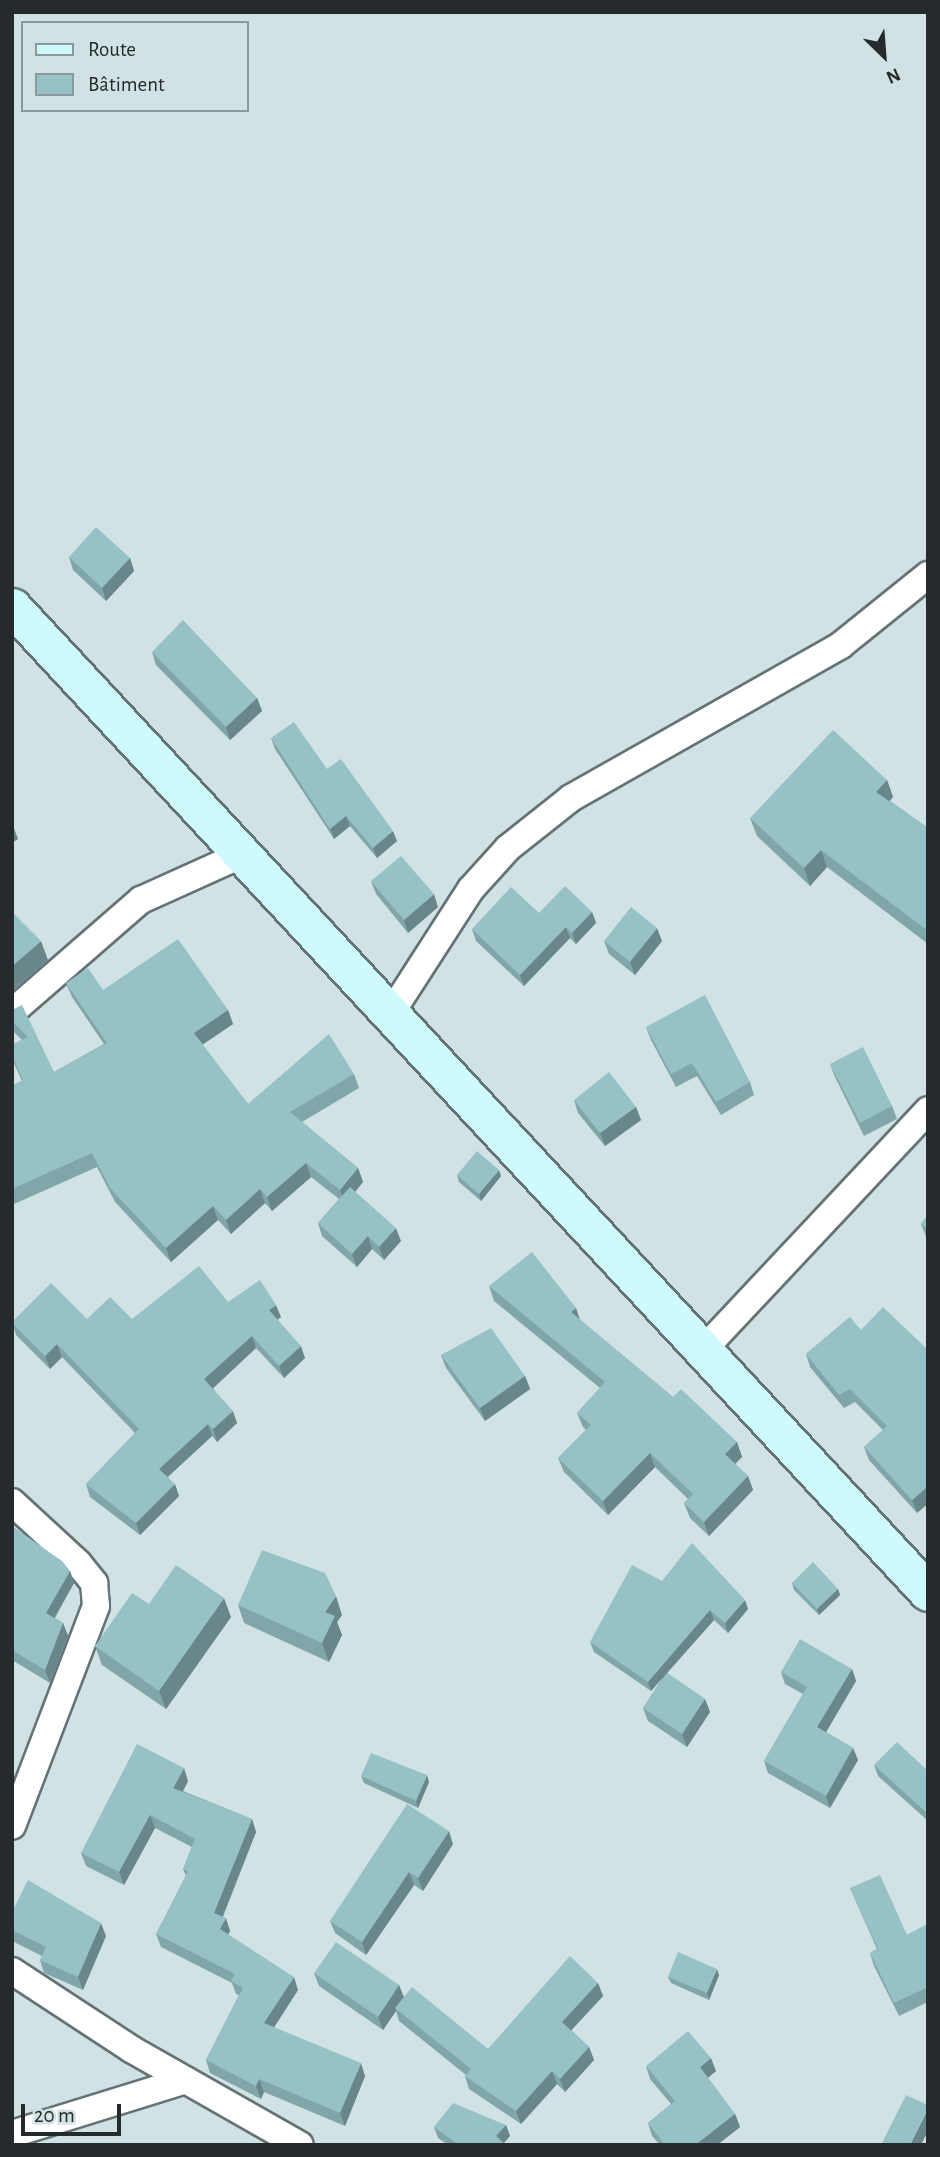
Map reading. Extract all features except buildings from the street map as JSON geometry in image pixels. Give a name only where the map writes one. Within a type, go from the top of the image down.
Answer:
[{"type":"main road","points":[[12,607],[928,1592]]},
{"type":"street","points":[[391,1013],[471,889],[508,848],[571,798],[841,645],[928,575]]},
{"type":"street","points":[[12,1012],[141,900],[243,854]]},
{"type":"street","points":[[703,1350],[928,1110]]},
{"type":"street","points":[[12,1502],[78,1563],[94,1583],[96,1606],[12,1826]]},
{"type":"street","points":[[12,1971],[186,2080],[300,2145]]},
{"type":"street","points":[[12,2134],[186,2080]]}]
